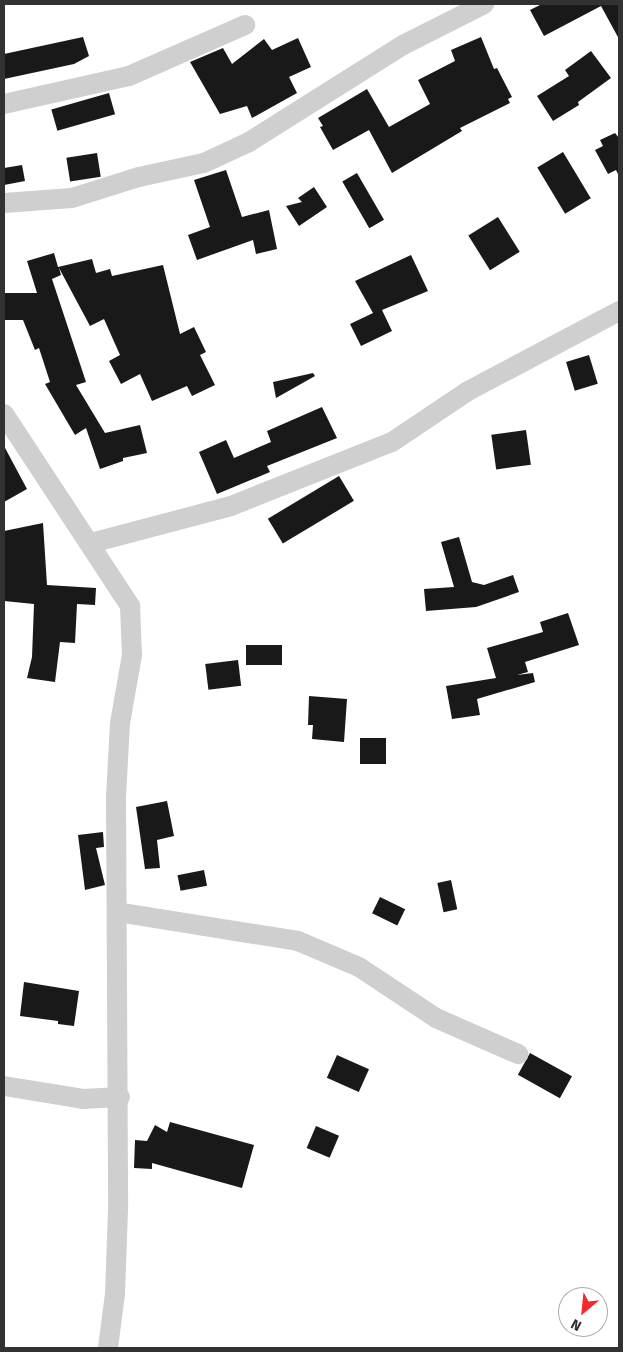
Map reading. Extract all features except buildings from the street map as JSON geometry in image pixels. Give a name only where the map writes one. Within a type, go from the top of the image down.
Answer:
[{"type":"street","points":[[4,204],[72,198],[139,177],[204,163],[249,142],[403,45],[484,4]]},
{"type":"street","points":[[4,104],[129,76],[245,25]]},
{"type":"street","points":[[91,543],[231,506],[392,442],[468,391],[619,311]]},
{"type":"street","points":[[4,414],[91,543],[130,606],[132,655],[120,723],[116,796],[120,1098],[115,1294],[108,1348]]},
{"type":"street","points":[[117,912],[298,941],[359,967],[436,1018],[518,1054]]},
{"type":"street","points":[[4,1086],[83,1099],[120,1098]]}]
